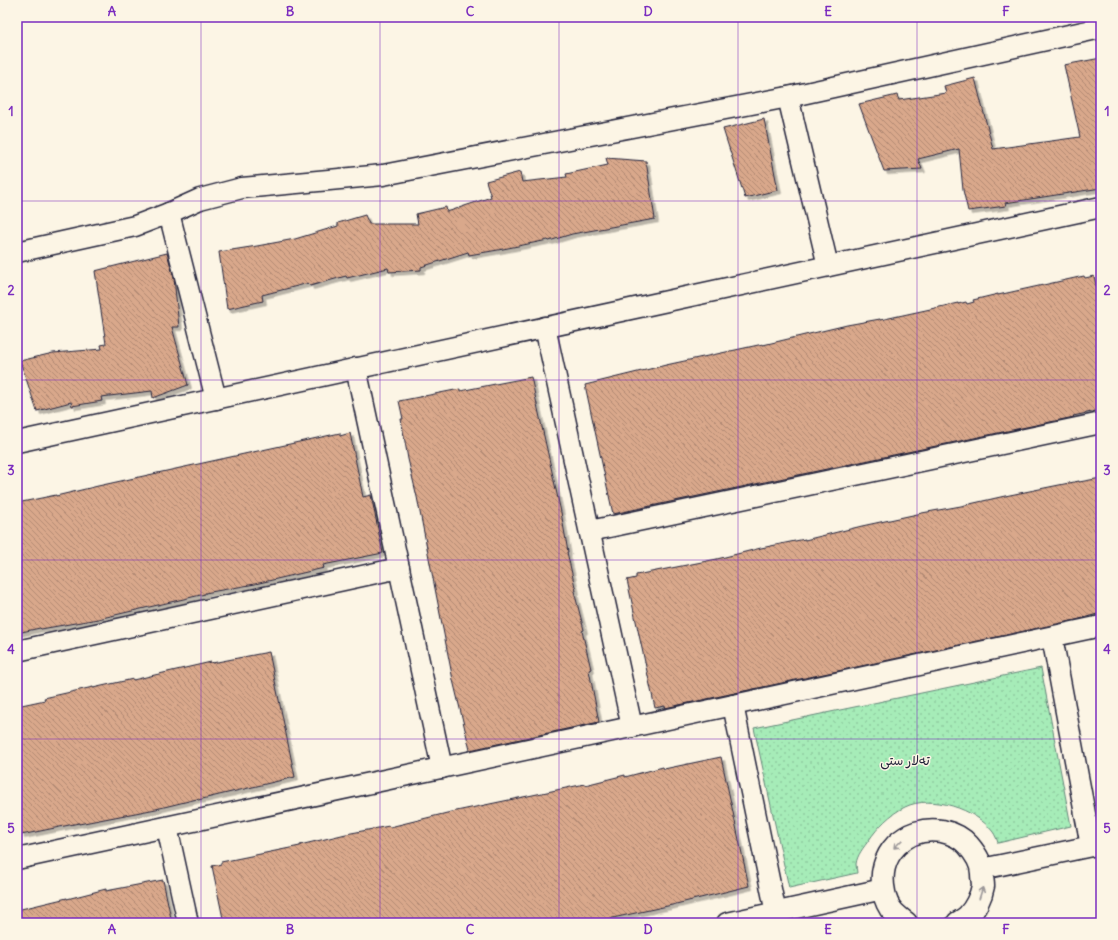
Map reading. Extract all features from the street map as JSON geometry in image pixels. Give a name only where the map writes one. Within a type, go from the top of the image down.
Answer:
[{"type":"street","points":[[17,252],[135,226],[200,199],[242,188],[383,175],[788,97],[1101,28]]},
{"type":"street","points":[[788,97],[828,266]]},
{"type":"street","points":[[17,442],[1101,208]]},
{"type":"street","points":[[169,213],[216,399]]},
{"type":"street","points":[[546,327],[632,727]]},
{"type":"street","points":[[356,368],[442,768]]},
{"type":"street","points":[[590,531],[1101,422]]},
{"type":"street","points":[[17,651],[399,568]]},
{"type":"street","points":[[17,859],[1101,626]]},
{"type":"street","points":[[982,869],[1096,845],[1052,637]]},
{"type":"street","points":[[733,705],[777,918]]},
{"type":"street","points":[[167,827],[188,923]]},
{"type":"street","points":[[906,923],[894,913],[885,898],[882,882],[884,866],[891,851],[902,839],[917,832],[933,830],[949,832],[964,841],[976,853],[982,869],[983,886],[978,902],[962,922]]},
{"type":"street","points":[[728,923],[777,918],[883,889]]},
{"type":"green space","points":[[1041,668],[1071,826],[998,843],[993,832],[985,824],[965,811],[940,803],[916,803],[894,813],[876,830],[858,857],[856,864],[857,873],[789,888],[754,728]]},
{"type":"building","points":[[1101,58],[1101,188],[1005,203],[1006,206],[968,211],[963,190],[959,149],[918,159],[922,169],[884,171],[859,104],[897,95],[899,100],[946,93],[944,86],[975,78],[993,149],[1080,137],[1064,65]]},
{"type":"building","points":[[764,119],[778,190],[745,198],[723,129]]},
{"type":"building","points":[[606,158],[646,161],[655,219],[572,234],[549,241],[498,250],[469,255],[468,252],[421,267],[421,270],[389,272],[388,268],[347,278],[346,276],[310,286],[309,283],[262,295],[263,301],[227,309],[219,252],[295,239],[338,226],[338,223],[365,215],[369,224],[418,224],[416,214],[446,207],[447,212],[491,197],[486,181],[520,172],[522,182],[567,177],[566,174],[608,165]]},
{"type":"building","points":[[167,253],[174,278],[179,327],[172,327],[188,385],[153,398],[152,391],[101,397],[102,401],[72,406],[71,402],[37,411],[20,361],[53,353],[102,349],[101,345],[106,344],[95,271]]},
{"type":"building","points":[[1084,276],[1085,278],[1094,276],[1101,308],[1101,410],[1073,416],[1074,417],[613,514],[585,385],[666,365],[763,345],[847,325],[880,320],[958,303],[966,302],[967,304],[974,302],[973,300],[998,294]]},
{"type":"building","points":[[531,377],[561,512],[567,552],[576,591],[574,591],[584,630],[582,631],[591,669],[589,670],[599,722],[470,750],[453,680],[417,497],[408,459],[399,401]]},
{"type":"building","points":[[340,433],[340,436],[350,433],[363,497],[371,495],[383,553],[323,565],[324,568],[255,584],[205,593],[98,619],[17,633],[17,503],[56,496]]},
{"type":"building","points":[[1101,478],[1101,613],[1076,620],[665,708],[665,706],[655,708],[627,580],[636,578],[636,575],[805,540],[922,513],[1079,481]]},
{"type":"building","points":[[269,652],[295,777],[156,809],[21,835],[17,814],[17,706],[45,700],[44,698],[93,687],[133,680],[211,662]]},
{"type":"building","points":[[721,757],[749,886],[590,923],[224,923],[212,866],[221,864],[221,862],[300,846],[346,834],[390,827],[447,813],[585,785],[625,775],[625,777],[663,767],[664,769]]},
{"type":"building","points":[[163,880],[172,923],[17,923],[17,910],[106,889],[106,891]]},
{"type":"district","name":"ته‌لار ستی","points":[[905,760]]}]
